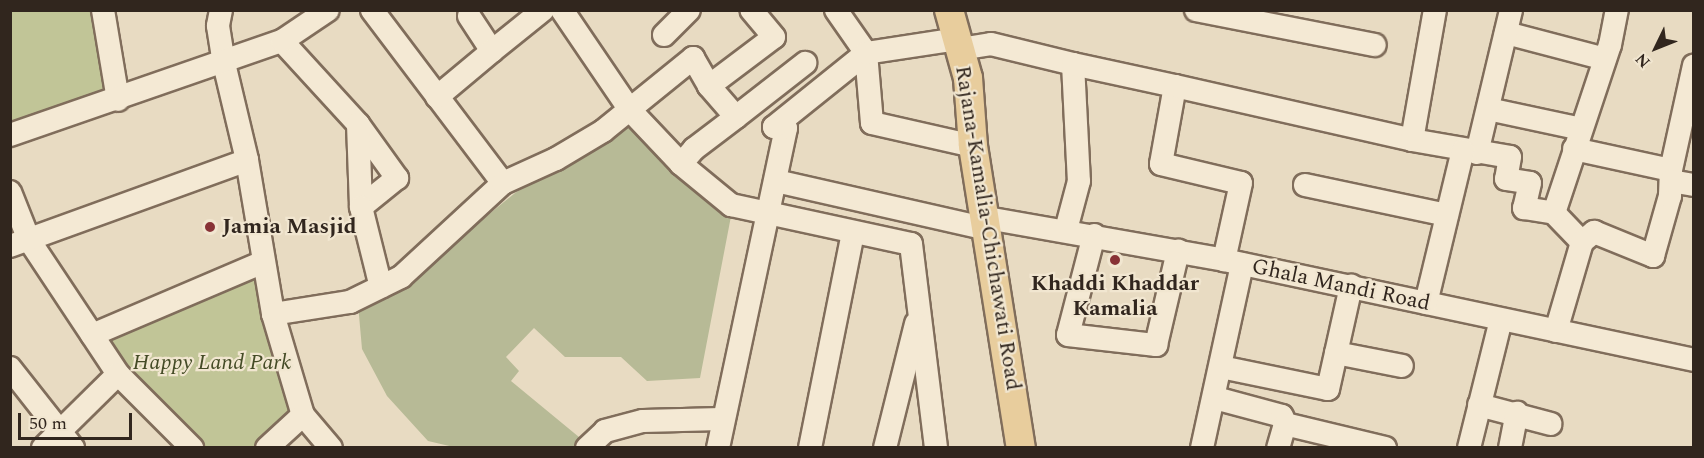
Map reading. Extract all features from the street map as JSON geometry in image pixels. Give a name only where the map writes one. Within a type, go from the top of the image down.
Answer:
[{"type":"main road","name":"Rajana-Kamalia-Chichawati Road","points":[[949,10],[968,78],[973,146],[1021,447]]},
{"type":"street","points":[[103,10],[118,100]]},
{"type":"street","points":[[10,135],[118,100],[223,59],[282,41],[328,10]]},
{"type":"street","points":[[372,10],[503,183]]},
{"type":"street","points":[[437,96],[543,10]]},
{"type":"street","points":[[562,10],[630,110],[681,164],[731,205],[769,216],[911,244],[936,447]]},
{"type":"street","points":[[664,35],[689,10]]},
{"type":"street","points":[[709,86],[774,37],[751,10]]},
{"type":"street","points":[[836,10],[866,53],[872,123],[973,146]]},
{"type":"street","points":[[1196,10],[1375,45]]},
{"type":"street","points":[[1413,140],[1436,10]]},
{"type":"street","points":[[1426,303],[1447,215],[1488,108],[1511,10]]},
{"type":"street","points":[[1554,213],[1605,58],[1617,10]]},
{"type":"street","points":[[470,12],[492,51]]},
{"type":"street","points":[[218,16],[223,59],[247,160],[273,314],[303,414],[331,447]]},
{"type":"street","points":[[1506,33],[1605,58]]},
{"type":"street","points":[[282,41],[357,124],[398,178],[361,207]]},
{"type":"street","points":[[718,447],[722,419],[769,216],[786,128],[774,127],[866,53],[959,44],[991,44],[1413,140],[1510,157],[1506,179],[1530,183],[1524,208],[1554,213],[1582,242]]},
{"type":"street","points":[[273,314],[350,302],[401,277],[434,250],[503,183],[556,159],[630,110],[693,58],[709,86],[736,117]]},
{"type":"street","points":[[681,164],[694,149],[805,63]]},
{"type":"street","points":[[1066,231],[1079,181],[1073,64]]},
{"type":"street","points":[[1556,331],[1582,242],[1594,232],[1653,256],[1690,103],[1694,65]]},
{"type":"street","points":[[1175,86],[1161,164],[1241,183],[1221,367],[1202,447]]},
{"type":"street","points":[[1488,108],[1577,139],[1694,185]]},
{"type":"street","points":[[357,124],[361,207],[381,287]]},
{"type":"street","points":[[20,243],[247,160]]},
{"type":"street","name":"Ghala Mandi Road","points":[[776,181],[987,223],[1094,235],[1178,251],[1694,360]]},
{"type":"street","points":[[1305,185],[1447,215]]},
{"type":"street","points":[[10,192],[20,243],[93,335],[118,374],[192,447]]},
{"type":"street","points":[[810,447],[853,233]]},
{"type":"street","points":[[1094,235],[1068,335],[1156,345],[1178,251]]},
{"type":"street","points":[[93,335],[263,262]]},
{"type":"street","points":[[1221,367],[1328,389],[1351,286]]},
{"type":"street","points":[[885,447],[919,310]]},
{"type":"street","points":[[1468,447],[1501,320]]},
{"type":"street","points":[[1336,353],[1402,366]]},
{"type":"street","points":[[10,368],[58,442],[118,374]]},
{"type":"street","points":[[1215,398],[1282,416],[1285,424],[1278,447]]},
{"type":"street","points":[[1479,405],[1517,413],[1551,424]]},
{"type":"street","points":[[1510,447],[1517,413]]},
{"type":"street","points":[[267,447],[303,414]]},
{"type":"street","points":[[587,447],[606,430],[642,421],[722,419]]},
{"type":"street","points":[[1285,424],[1385,447]]},
{"type":"green space","points":[[11,11],[91,11],[105,90],[11,126]]},
{"type":"green space","points":[[631,118],[732,211],[700,378],[647,381],[621,357],[565,357],[534,328],[506,357],[519,371],[511,381],[585,442],[581,447],[458,448],[428,441],[387,396],[362,349],[358,304],[438,256],[515,193]]},
{"type":"green space","name":"Happy Land Park","points":[[263,262],[303,415],[267,447],[196,447],[93,335]]},
{"type":"place","name":"Jamia Masjid","points":[[210,227]]},
{"type":"place","name":"Khaddi Khaddar Kamalia","points":[[1115,260]]}]
